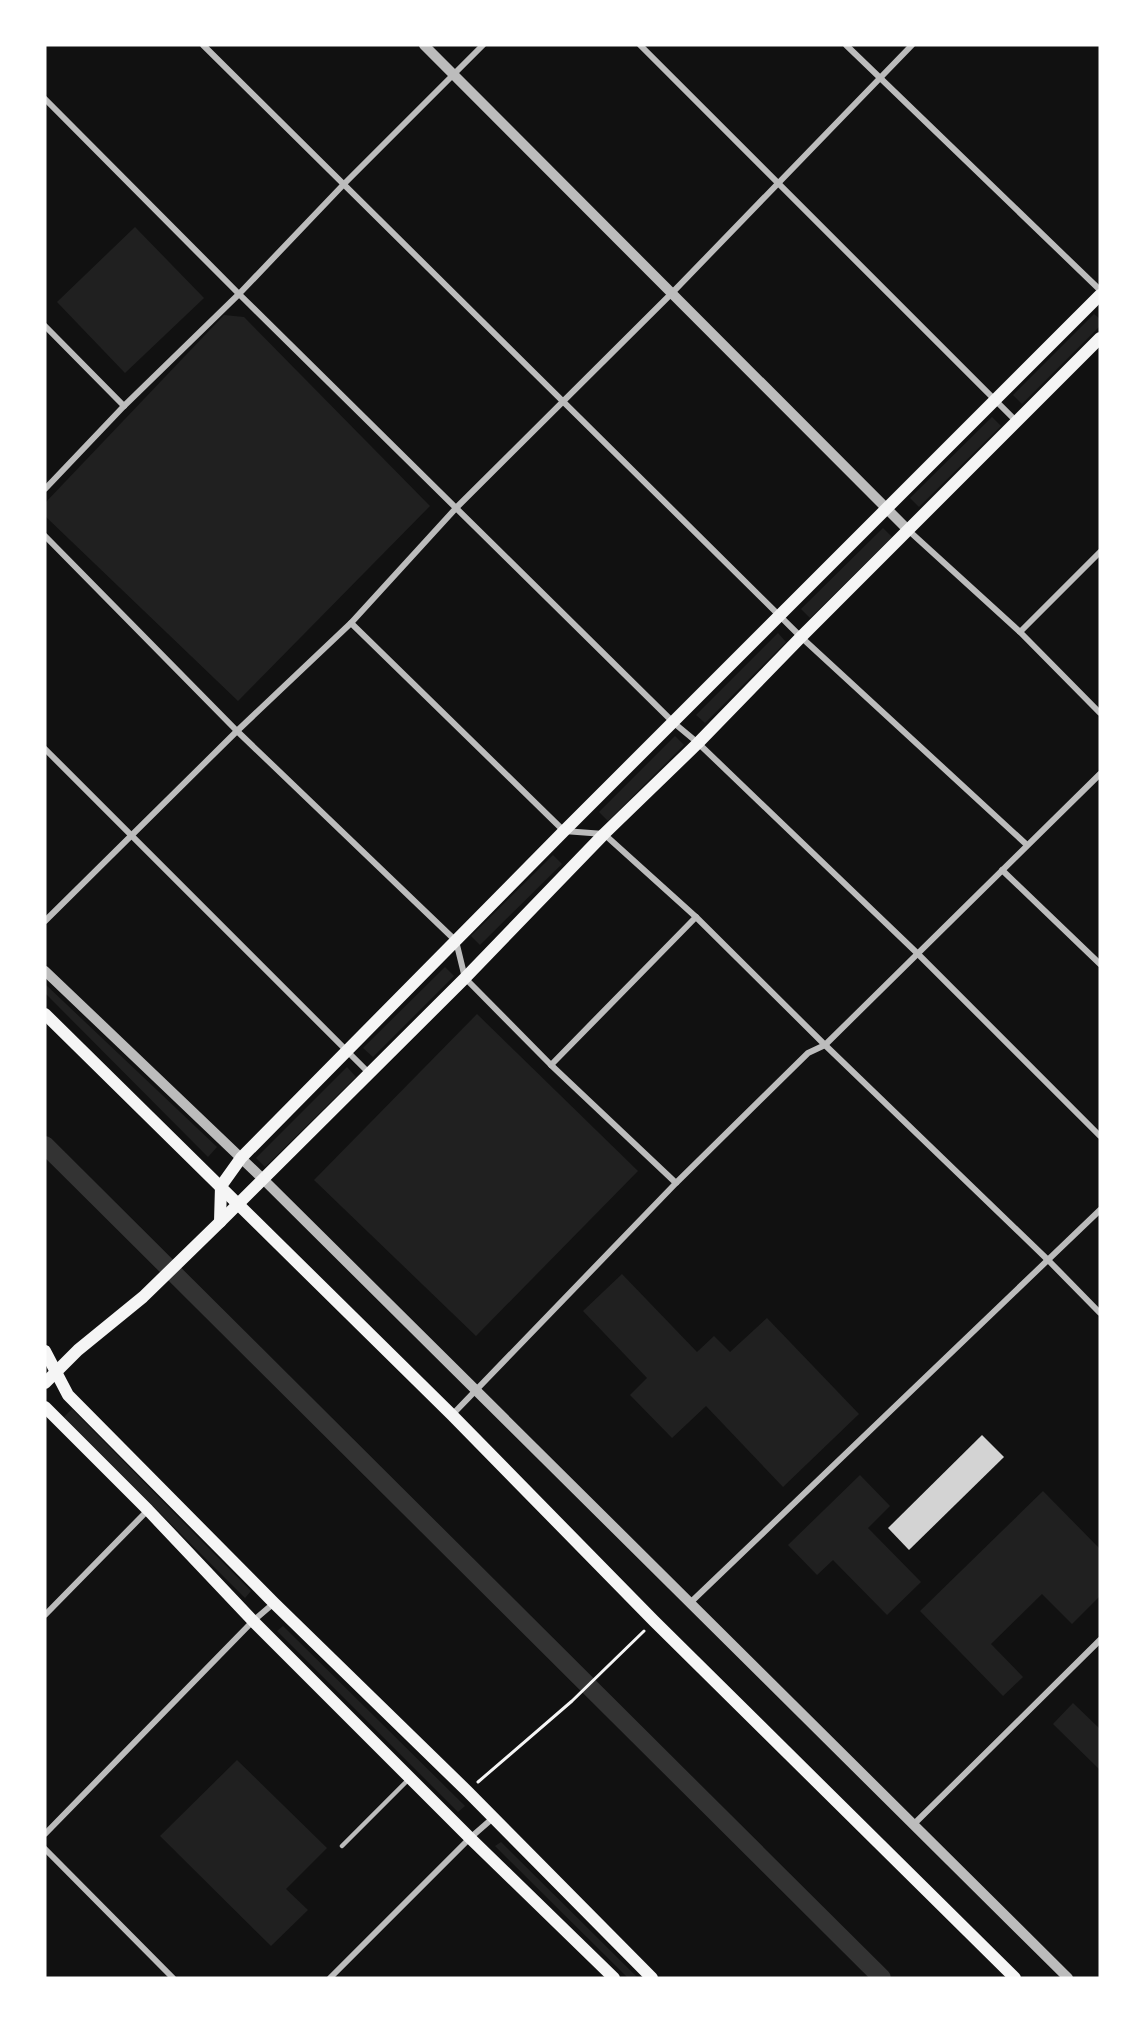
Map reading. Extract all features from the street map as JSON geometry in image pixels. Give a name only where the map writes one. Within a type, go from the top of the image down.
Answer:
[{"type":"main road","points":[[220,1222],[221,1186],[241,1158],[1100,295]]},
{"type":"main road","points":[[45,1383],[143,1297],[239,1204],[465,978],[604,834],[698,743],[801,636],[1100,338]]},
{"type":"main road","points":[[45,1014],[452,1415],[654,1621],[1015,1978]]},
{"type":"main road","points":[[45,1351],[68,1395],[274,1603],[467,1791],[651,1978]]},
{"type":"main road","points":[[45,1407],[148,1510],[253,1621],[614,1978]]},
{"type":"street","points":[[203,45],[780,616],[1027,846]]},
{"type":"street","points":[[423,45],[908,530],[1020,632],[1100,712]]},
{"type":"street","points":[[45,489],[124,406],[239,294],[344,184],[483,45]]},
{"type":"street","points":[[640,45],[1017,423]]},
{"type":"street","points":[[846,45],[1100,290]]},
{"type":"street","points":[[45,921],[237,731],[351,623],[457,507],[671,294],[912,45]]},
{"type":"street","points":[[45,99],[239,294],[674,723],[698,743],[916,953],[1100,1136]]},
{"type":"street","points":[[45,326],[124,406]]},
{"type":"street","points":[[45,536],[237,731],[456,941],[465,978],[551,1065],[676,1183]]},
{"type":"street","points":[[1020,632],[1100,552]]},
{"type":"street","points":[[351,623],[564,831],[604,834],[696,917],[1100,1313]]},
{"type":"street","points":[[45,748],[369,1073]]},
{"type":"street","points":[[452,1415],[676,1183],[808,1053],[825,1045],[1100,774]]},
{"type":"street","points":[[1002,870],[1100,964]]},
{"type":"street","points":[[551,1065],[696,917]]},
{"type":"street","points":[[45,970],[263,1179],[1068,1978]]},
{"type":"street","points":[[690,1603],[1100,1210]]},
{"type":"street","points":[[45,1615],[148,1510]]},
{"type":"street","points":[[45,1834],[253,1621],[274,1603]]},
{"type":"street","points":[[913,1825],[1100,1640]]},
{"type":"street","points":[[330,1978],[470,1838],[493,1818]]},
{"type":"street","points":[[45,1849],[173,1978]]},
{"type":"lane","points":[[342,1846],[410,1778]]},
{"type":"path","points":[[467,1791],[572,1701],[654,1621]]},
{"type":"shaded area","points":[[135,227],[204,298],[125,373],[57,302]]},
{"type":"shaded area","points":[[1094,314],[1100,319],[1100,326],[1022,404],[1013,395]]},
{"type":"shaded area","points":[[224,315],[244,317],[430,506],[238,701],[45,516],[45,503]]},
{"type":"shaded area","points":[[992,417],[1001,426],[919,507],[910,498]]},
{"type":"shaded area","points":[[883,528],[892,537],[810,618],[801,609]]},
{"type":"shaded area","points":[[778,633],[786,642],[705,723],[696,715]]},
{"type":"shaded area","points":[[675,736],[684,745],[608,821],[599,812]]},
{"type":"shaded area","points":[[553,855],[562,864],[480,945],[471,936]]},
{"type":"shaded area","points":[[445,967],[454,976],[373,1057],[363,1048]]},
{"type":"shaded area","points":[[45,984],[217,1147],[208,1157],[45,993]]},
{"type":"shaded area","points":[[477,1014],[638,1171],[476,1336],[314,1180]]},
{"type":"shaded area","points":[[347,1067],[356,1077],[265,1167],[256,1158]]},
{"type":"shaded area","points":[[622,1274],[697,1352],[714,1336],[730,1352],[767,1318],[859,1414],[783,1487],[706,1406],[672,1438],[630,1395],[647,1378],[583,1311]]},
{"type":"shaded area","points":[[72,1409],[251,1591],[245,1598],[64,1417]]},
{"type":"shaded area","points":[[860,1475],[890,1506],[868,1528],[921,1582],[887,1615],[833,1560],[817,1575],[788,1545]]},
{"type":"shaded area","points":[[1043,1491],[1100,1549],[1100,1596],[1072,1624],[1042,1594],[991,1644],[1023,1677],[1003,1696],[920,1611]]},
{"type":"shaded area","points":[[283,1626],[465,1806],[458,1812],[277,1631]]},
{"type":"shaded area","points":[[1073,1703],[1100,1729],[1100,1770],[1053,1724]]},
{"type":"shaded area","points":[[237,1760],[327,1848],[286,1889],[308,1910],[271,1946],[160,1836]]},
{"type":"shaded area","points":[[501,1842],[638,1978],[628,1978],[495,1846]]},
{"type":"building","points":[[982,1435],[1004,1457],[909,1550],[888,1528]]},
{"type":"waterway","points":[[45,1145],[882,1978]]}]
